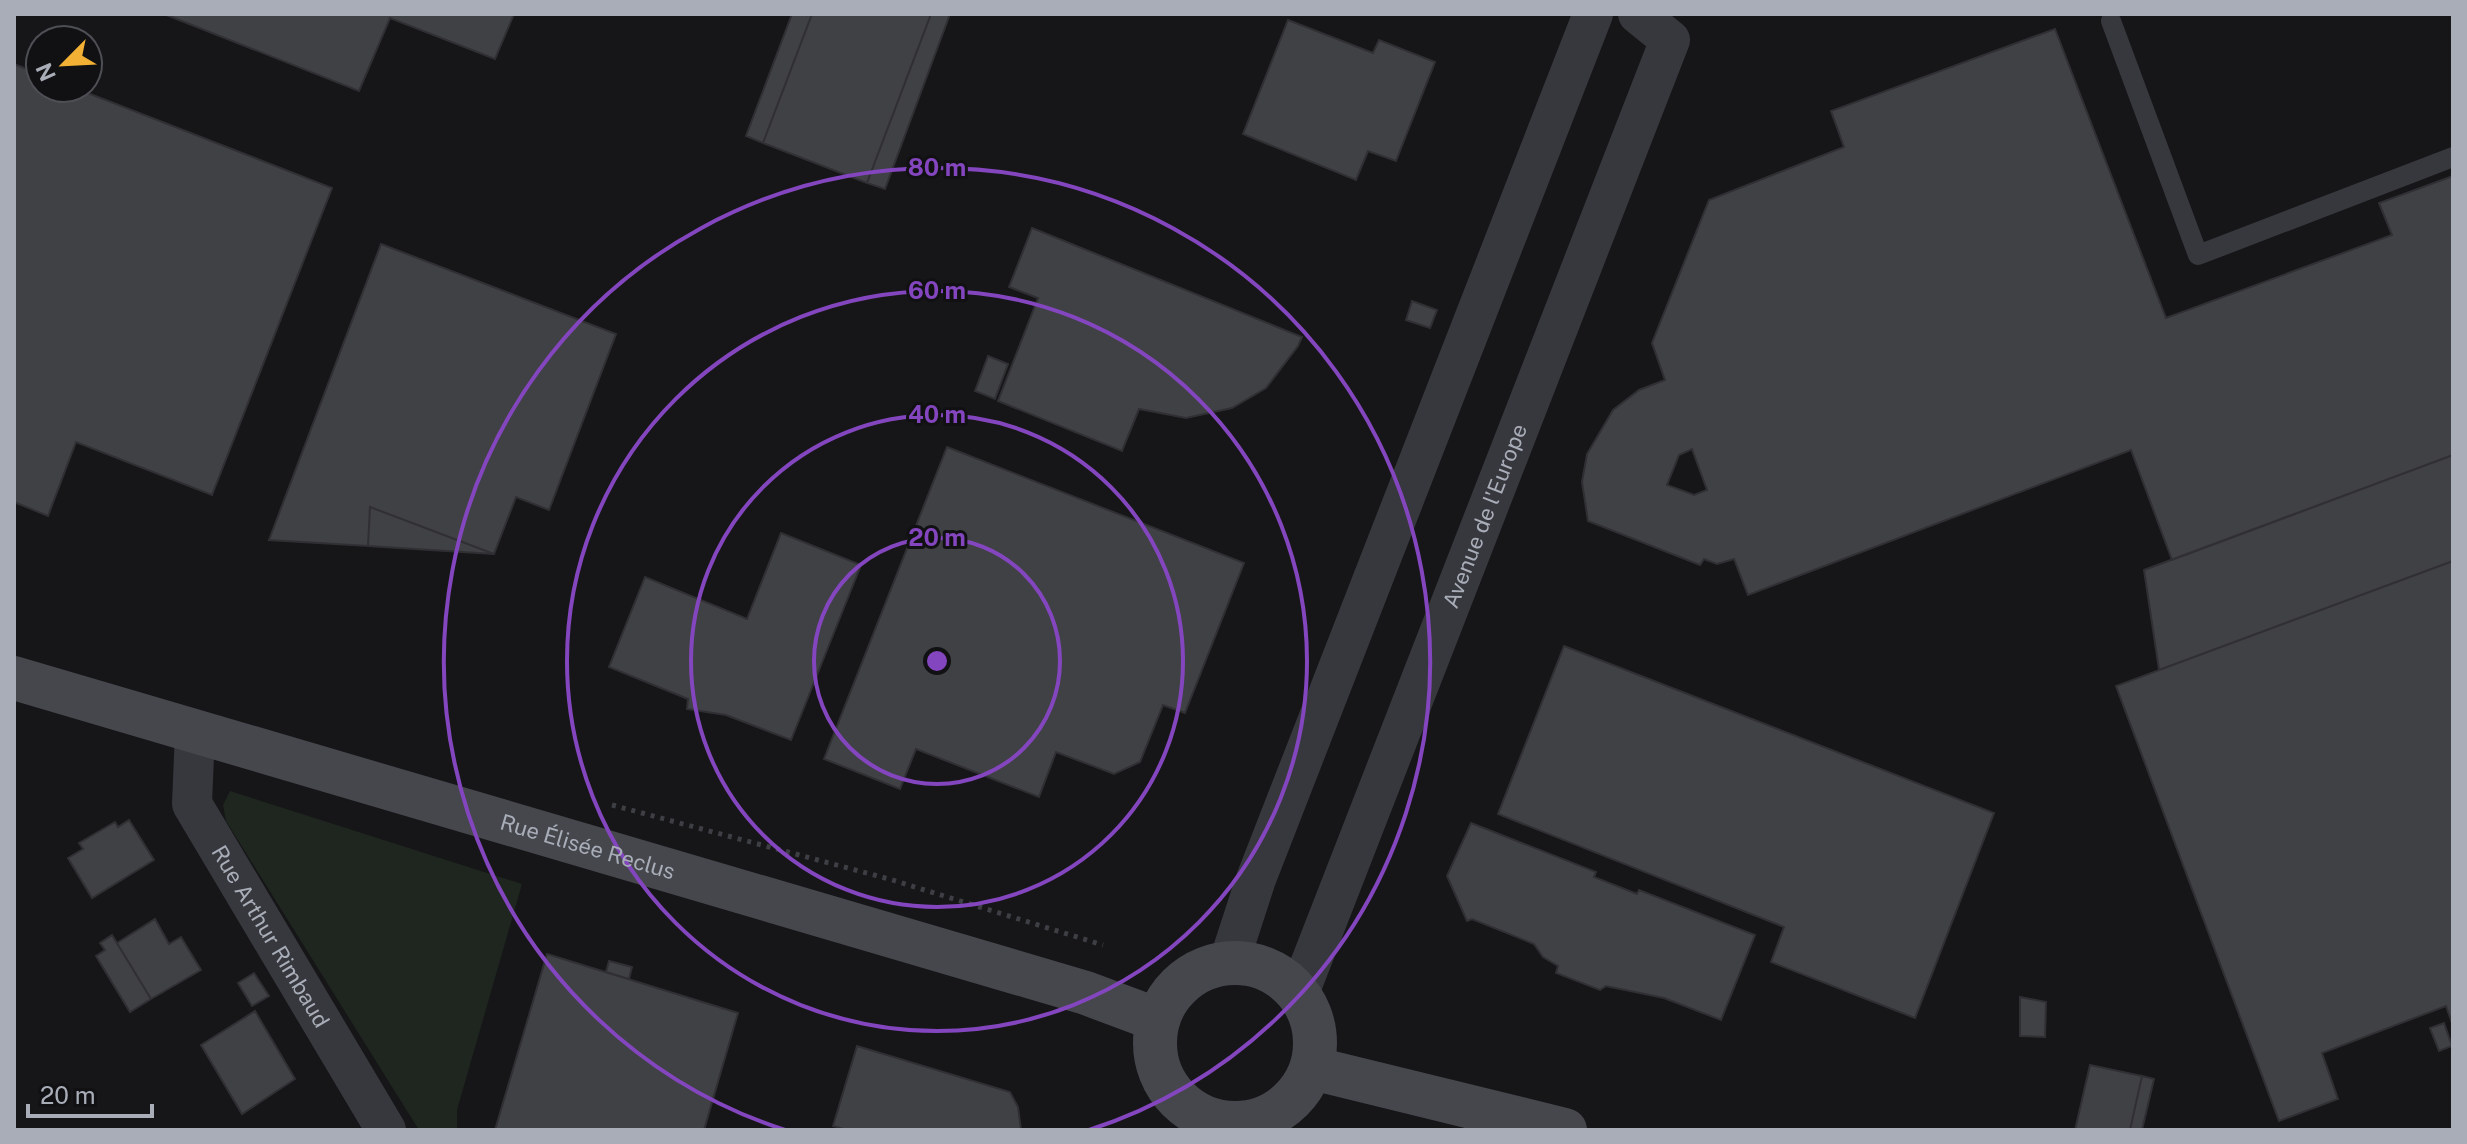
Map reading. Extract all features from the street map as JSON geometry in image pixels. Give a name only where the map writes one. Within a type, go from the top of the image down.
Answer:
[{"type":"street","points":[[1229,962],[1256,879],[1593,14]]},
{"type":"street","name":"Avenue de l'Europe","points":[[1299,993],[1670,40],[1638,14]]},
{"type":"street","name":"Rue Élisée Reclus","points":[[14,678],[1086,993],[1158,1020]]},
{"type":"street","name":"Rue Arthur Rimbaud","points":[[195,732],[192,804],[386,1130]]},
{"type":"street","points":[[1229,962],[1255,965],[1279,975],[1299,993],[1312,1016],[1316,1042],[1312,1068],[1300,1092],[1281,1110],[1257,1121],[1202,1124],[1163,1077],[1155,1044],[1158,1020],[1168,999],[1184,980],[1205,968],[1229,962]]},
{"type":"street","points":[[1312,1068],[1565,1130]]},
{"type":"lane","points":[[2111,21],[2198,255],[2453,157]]},
{"type":"shaded area","points":[[230,791],[522,884],[457,1110],[457,1130],[419,1130],[226,821],[223,805]]},
{"type":"building","points":[[164,14],[514,14],[495,59],[390,18],[359,91]]},
{"type":"building","points":[[792,14],[812,14],[763,143],[746,136]]},
{"type":"building","points":[[812,14],[931,14],[867,183],[763,143]]},
{"type":"building","points":[[931,14],[950,14],[885,189],[867,183]]},
{"type":"building","points":[[1288,20],[1373,53],[1379,40],[1435,62],[1396,161],[1368,151],[1356,180],[1243,134]]},
{"type":"building","points":[[2055,29],[2166,318],[2392,235],[2379,203],[2453,176],[2453,455],[2172,560],[2131,450],[1748,595],[1734,559],[1717,564],[1704,559],[1700,565],[1588,521],[1582,482],[1587,454],[1613,410],[1639,390],[1665,380],[1652,343],[1709,200],[1844,147],[1831,111]],"holes":[[[1692,449],[1707,490],[1694,495],[1667,485],[1679,455]]]},
{"type":"building","points":[[14,64],[24,68],[24,104],[104,104],[104,99],[332,188],[212,495],[76,442],[48,516],[14,502]]},
{"type":"building","points":[[1032,228],[1302,337],[1266,388],[1232,408],[1186,418],[1139,409],[1122,451],[998,401],[1038,298],[1009,287]]},
{"type":"building","points":[[381,244],[616,334],[549,510],[516,497],[494,554],[370,507],[368,546],[269,540]]},
{"type":"building","points":[[1412,301],[1437,310],[1430,328],[1406,320]]},
{"type":"building","points":[[988,356],[1008,364],[995,399],[975,391]]},
{"type":"building","points":[[947,447],[1244,563],[1185,713],[1163,705],[1140,762],[1114,774],[1056,752],[1039,797],[916,749],[900,789],[824,759]]},
{"type":"building","points":[[2453,455],[2453,561],[2159,670],[2144,570]]},
{"type":"building","points":[[370,507],[494,554],[368,546]]},
{"type":"building","points":[[781,533],[861,565],[791,740],[726,715],[687,709],[688,699],[609,667],[645,577],[747,619]]},
{"type":"building","points":[[2453,561],[2453,1026],[2446,1006],[2322,1053],[2338,1099],[2279,1121],[2116,686]]},
{"type":"building","points":[[1564,646],[1994,813],[1915,1018],[1771,962],[1784,927],[1498,814]]},
{"type":"building","points":[[129,820],[154,860],[92,898],[68,858],[83,849],[79,843],[115,822],[118,827]]},
{"type":"building","points":[[1471,823],[1596,872],[1594,877],[1637,894],[1639,890],[1755,935],[1721,1020],[1664,998],[1606,986],[1600,990],[1556,973],[1558,966],[1543,957],[1534,944],[1472,919],[1467,921],[1447,876]]},
{"type":"building","points":[[155,919],[169,944],[181,937],[201,970],[151,999],[117,943]]},
{"type":"building","points":[[112,935],[151,999],[130,1012],[96,956],[105,950],[100,943]]},
{"type":"building","points":[[547,954],[738,1013],[704,1130],[495,1130]]},
{"type":"building","points":[[609,961],[632,967],[629,979],[606,972]]},
{"type":"building","points":[[254,973],[269,996],[252,1006],[238,983]]},
{"type":"building","points":[[2020,997],[2046,1002],[2045,1037],[2020,1036]]},
{"type":"building","points":[[255,1011],[295,1079],[242,1114],[201,1045]]},
{"type":"building","points":[[2444,1023],[2452,1046],[2439,1051],[2430,1028]]},
{"type":"building","points":[[857,1046],[1010,1092],[1018,1107],[1021,1130],[847,1130],[833,1126]]},
{"type":"building","points":[[2090,1065],[2142,1076],[2130,1130],[2075,1130]]},
{"type":"building","points":[[2142,1076],[2154,1079],[2142,1130],[2130,1130]]}]
